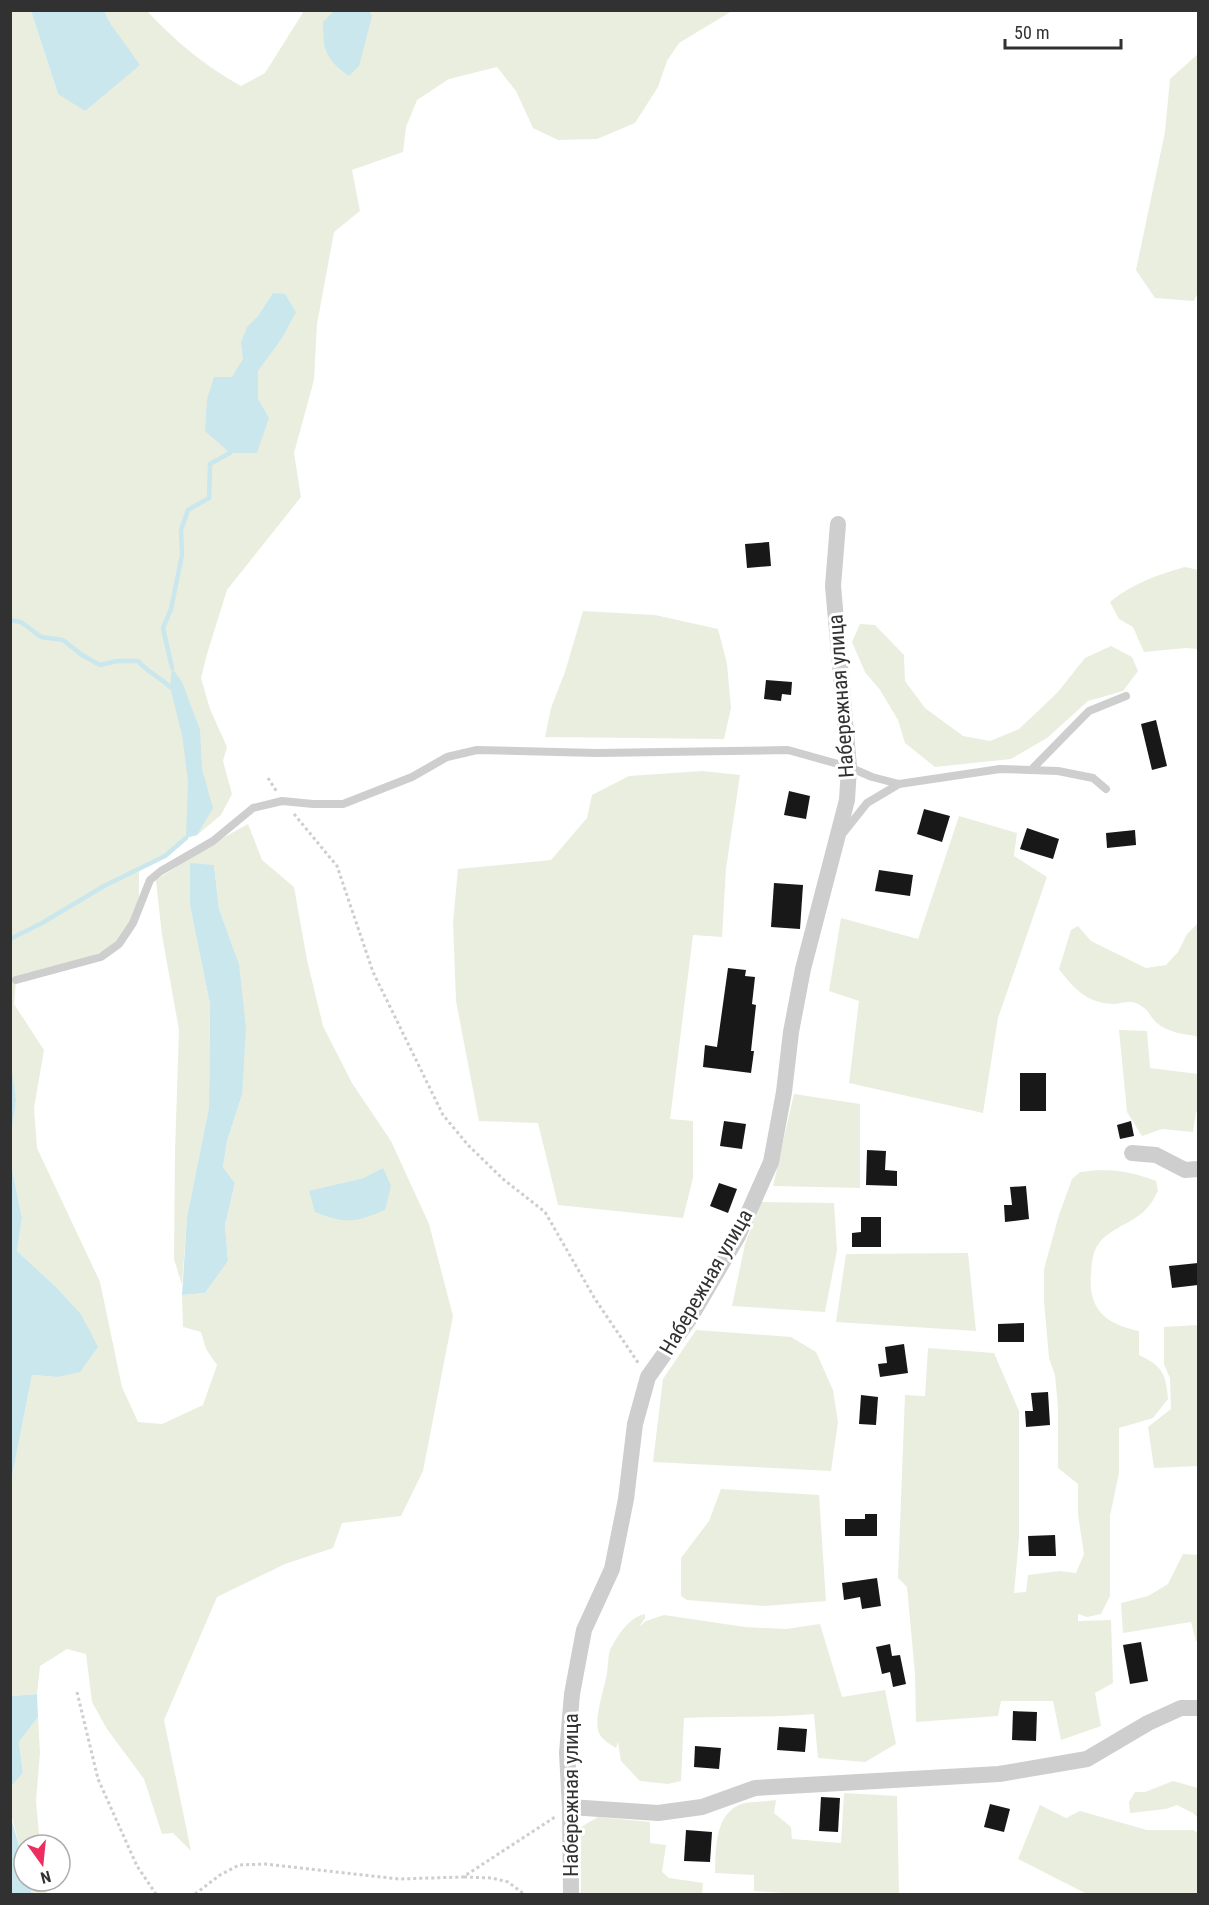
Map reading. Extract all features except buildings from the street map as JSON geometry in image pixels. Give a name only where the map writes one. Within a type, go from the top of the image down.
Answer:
[{"type":"street","name":"Набережная улица","points":[[571,1894],[567,1753],[572,1694],[584,1630],[612,1569],[626,1499],[635,1424],[648,1377],[690,1318],[738,1236],[771,1162],[803,969],[847,800],[849,767],[833,586],[838,524]]},
{"type":"street","points":[[1132,1153],[1156,1155],[1185,1170],[1198,1169]]},
{"type":"street","points":[[570,1807],[658,1813],[702,1807],[755,1788],[999,1774],[1087,1759],[1148,1723],[1181,1708],[1198,1708]]},
{"type":"lane","points":[[1031,770],[1089,711],[1126,696]]},
{"type":"lane","points":[[16,980],[101,957],[118,944],[133,922],[150,880],[213,841],[253,808],[282,801],[343,804],[412,777],[447,757],[477,750],[597,753],[788,750],[899,784]]},
{"type":"lane","points":[[837,844],[849,824],[867,803],[899,784],[1000,769],[1058,771],[1093,778],[1106,789]]},
{"type":"path","points":[[268,778],[282,801],[338,866],[373,972],[443,1115],[468,1145],[503,1179],[545,1212],[595,1299],[648,1377]]},
{"type":"path","points":[[77,1692],[98,1779],[137,1866],[156,1894]]},
{"type":"path","points":[[462,1877],[570,1807]]},
{"type":"path","points":[[195,1894],[220,1875],[239,1865],[265,1864],[399,1879],[492,1878],[508,1882],[524,1894]]},
{"type":"green space","points":[[11,11],[31,11],[58,94],[112,26],[104,11],[147,11],[191,52],[241,86],[265,73],[304,11],[732,11],[679,43],[667,61],[658,87],[635,123],[597,139],[558,140],[533,128],[516,91],[497,67],[449,79],[417,100],[406,127],[403,152],[352,170],[360,211],[334,232],[317,324],[314,380],[294,453],[301,497],[227,590],[201,678],[210,709],[227,747],[223,761],[232,794],[221,815],[197,835],[186,838],[165,856],[139,869],[139,908],[115,947],[71,964],[16,980],[14,1004],[44,1050],[34,1108],[37,1148],[100,1282],[122,1387],[138,1422],[162,1424],[203,1405],[217,1365],[206,1349],[201,1332],[183,1327],[182,1295],[205,1293],[228,1261],[225,1225],[235,1183],[223,1167],[227,1141],[242,1095],[239,964],[219,909],[214,865],[190,906],[210,1004],[209,1107],[187,1217],[182,1285],[174,1259],[179,1030],[162,935],[156,880],[248,824],[262,860],[294,887],[307,960],[323,1026],[352,1083],[391,1141],[429,1224],[453,1316],[423,1471],[401,1516],[342,1523],[333,1548],[285,1564],[217,1597],[164,1720],[191,1851],[173,1833],[162,1834],[144,1779],[107,1729],[92,1702],[86,1654],[67,1649],[40,1666],[37,1694],[11,1696],[11,1482],[32,1375],[57,1377],[97,1347],[81,1314],[17,1251],[22,1218],[11,1164],[11,1135],[16,1101],[10,1064]]},
{"type":"green space","points":[[1198,54],[1198,292],[1194,301],[1155,298],[1136,270],[1165,132],[1170,79]]},
{"type":"green space","points":[[1185,567],[1198,570],[1198,649],[1144,652],[1133,627],[1119,619],[1110,602],[1146,580]]},
{"type":"green space","points":[[583,611],[655,615],[718,629],[727,664],[731,708],[724,739],[545,737],[551,708],[565,672]]},
{"type":"green space","points":[[860,624],[875,625],[904,655],[905,681],[925,708],[963,736],[990,741],[1019,729],[1057,693],[1085,658],[1111,646],[1132,657],[1138,671],[1123,691],[1088,701],[1047,738],[1011,759],[935,767],[905,743],[898,720],[880,690],[865,672],[852,642]]},
{"type":"green space","points":[[702,771],[740,775],[726,869],[722,937],[693,935],[670,1119],[693,1121],[693,1178],[683,1218],[558,1205],[538,1123],[479,1121],[456,1001],[453,923],[458,869],[551,860],[587,818],[592,795],[629,776]]},
{"type":"green space","points":[[959,816],[1017,833],[1014,856],[1047,877],[998,1018],[983,1113],[849,1083],[859,1001],[829,991],[841,918],[918,939]]},
{"type":"green space","points":[[1198,923],[1198,1040],[1196,1036],[1165,1029],[1145,1009],[1135,1003],[1105,1003],[1089,998],[1076,989],[1059,969],[1071,930],[1078,926],[1091,941],[1146,968],[1166,965],[1178,952],[1187,934]]},
{"type":"green space","points":[[1119,1030],[1147,1031],[1150,1068],[1198,1074],[1198,1111],[1193,1132],[1162,1129],[1142,1136],[1127,1112]]},
{"type":"green space","points":[[794,1094],[860,1104],[860,1188],[773,1186]]},
{"type":"green space","points":[[1098,1170],[1127,1172],[1156,1181],[1158,1191],[1148,1207],[1137,1217],[1104,1237],[1099,1243],[1092,1262],[1091,1286],[1096,1306],[1102,1313],[1117,1324],[1139,1331],[1139,1355],[1161,1371],[1166,1383],[1168,1399],[1153,1418],[1119,1428],[1119,1473],[1110,1516],[1110,1596],[1101,1614],[1087,1617],[1078,1614],[1078,1621],[1111,1620],[1113,1683],[1095,1693],[1101,1726],[1061,1740],[1053,1701],[1001,1701],[998,1716],[916,1722],[915,1674],[907,1587],[898,1578],[905,1395],[925,1396],[928,1348],[994,1353],[1019,1411],[1019,1538],[1014,1593],[1026,1592],[1028,1575],[1059,1571],[1076,1573],[1084,1554],[1078,1515],[1078,1484],[1058,1468],[1058,1407],[1055,1375],[1049,1358],[1044,1269],[1072,1179],[1080,1172]]},
{"type":"green space","points":[[761,1202],[834,1203],[837,1250],[825,1312],[732,1306],[745,1244]]},
{"type":"green space","points":[[968,1253],[976,1331],[836,1322],[846,1254]]},
{"type":"green space","points":[[1198,1325],[1198,1466],[1154,1468],[1148,1427],[1171,1409],[1170,1378],[1164,1364],[1164,1327]]},
{"type":"green space","points":[[696,1330],[791,1337],[816,1352],[833,1390],[838,1422],[831,1471],[653,1462],[663,1379]]},
{"type":"green space","points":[[721,1489],[819,1495],[826,1601],[765,1606],[687,1600],[681,1596],[681,1558],[709,1521]]},
{"type":"green space","points":[[1183,1554],[1198,1555],[1198,1641],[1196,1641],[1191,1622],[1123,1633],[1121,1603],[1148,1596],[1168,1584]]},
{"type":"green space","points":[[645,1614],[639,1627],[646,1621],[664,1615],[745,1627],[786,1629],[820,1624],[842,1697],[885,1690],[896,1744],[865,1762],[818,1758],[814,1714],[684,1718],[681,1781],[668,1784],[640,1781],[621,1761],[618,1742],[616,1748],[600,1735],[597,1720],[610,1650],[629,1623]]},
{"type":"green space","points":[[38,1717],[40,1753],[36,1801],[39,1833],[16,1833],[11,1814],[10,1786],[23,1773],[19,1742]]},
{"type":"green space","points":[[1173,1781],[1198,1788],[1198,1818],[1177,1805],[1166,1809],[1130,1813],[1129,1802],[1135,1792],[1145,1792]]},
{"type":"green space","points":[[844,1793],[897,1796],[899,1894],[801,1894],[754,1891],[754,1875],[715,1873],[716,1845],[721,1826],[731,1810],[739,1805],[776,1800],[774,1813],[791,1827],[792,1839],[841,1843]]},
{"type":"green space","points":[[1040,1805],[1066,1818],[1080,1811],[1147,1830],[1193,1830],[1198,1833],[1198,1894],[1087,1894],[1018,1859]]},
{"type":"green space","points":[[598,1817],[650,1822],[650,1843],[666,1845],[662,1872],[669,1878],[703,1883],[702,1894],[581,1894],[581,1827]]},
{"type":"water","points":[[31,11],[104,11],[140,65],[85,111],[58,94]]},
{"type":"water","points":[[334,11],[369,11],[372,16],[359,66],[349,76],[330,59],[325,47],[323,22]]},
{"type":"water","points":[[273,293],[285,294],[296,312],[282,338],[258,371],[258,399],[269,418],[257,453],[230,453],[205,431],[207,399],[214,377],[232,377],[243,359],[241,342],[247,327],[258,316]]},
{"type":"water","points":[[172,668],[182,682],[200,730],[202,769],[213,808],[197,835],[186,838],[188,781],[182,735],[170,687]]},
{"type":"water","points":[[190,863],[214,865],[219,909],[239,964],[246,1028],[242,1095],[227,1141],[223,1167],[235,1183],[225,1225],[228,1261],[205,1293],[182,1295],[187,1217],[209,1107],[210,1004],[190,906]]},
{"type":"water","points":[[11,1064],[16,1101],[10,1135]]},
{"type":"water","points":[[11,1164],[22,1218],[17,1251],[81,1314],[98,1347],[80,1372],[57,1377],[32,1375],[11,1482]]},
{"type":"water","points":[[383,1168],[391,1186],[385,1210],[357,1220],[335,1219],[315,1212],[309,1191],[364,1178]]},
{"type":"water","points":[[37,1694],[38,1717],[19,1742],[23,1773],[11,1786],[11,1696]]},
{"type":"water","points":[[10,1814],[15,1833],[12,1833],[12,1893],[32,1894],[11,1894]]},
{"type":"waterway","points":[[172,668],[163,628],[171,609],[182,555],[181,530],[188,510],[209,498],[210,464],[230,453]]},
{"type":"waterway","points":[[10,620],[21,622],[41,637],[63,640],[100,665],[117,661],[138,661],[170,687]]},
{"type":"waterway","points":[[10,939],[104,886],[165,856],[186,838]]}]
